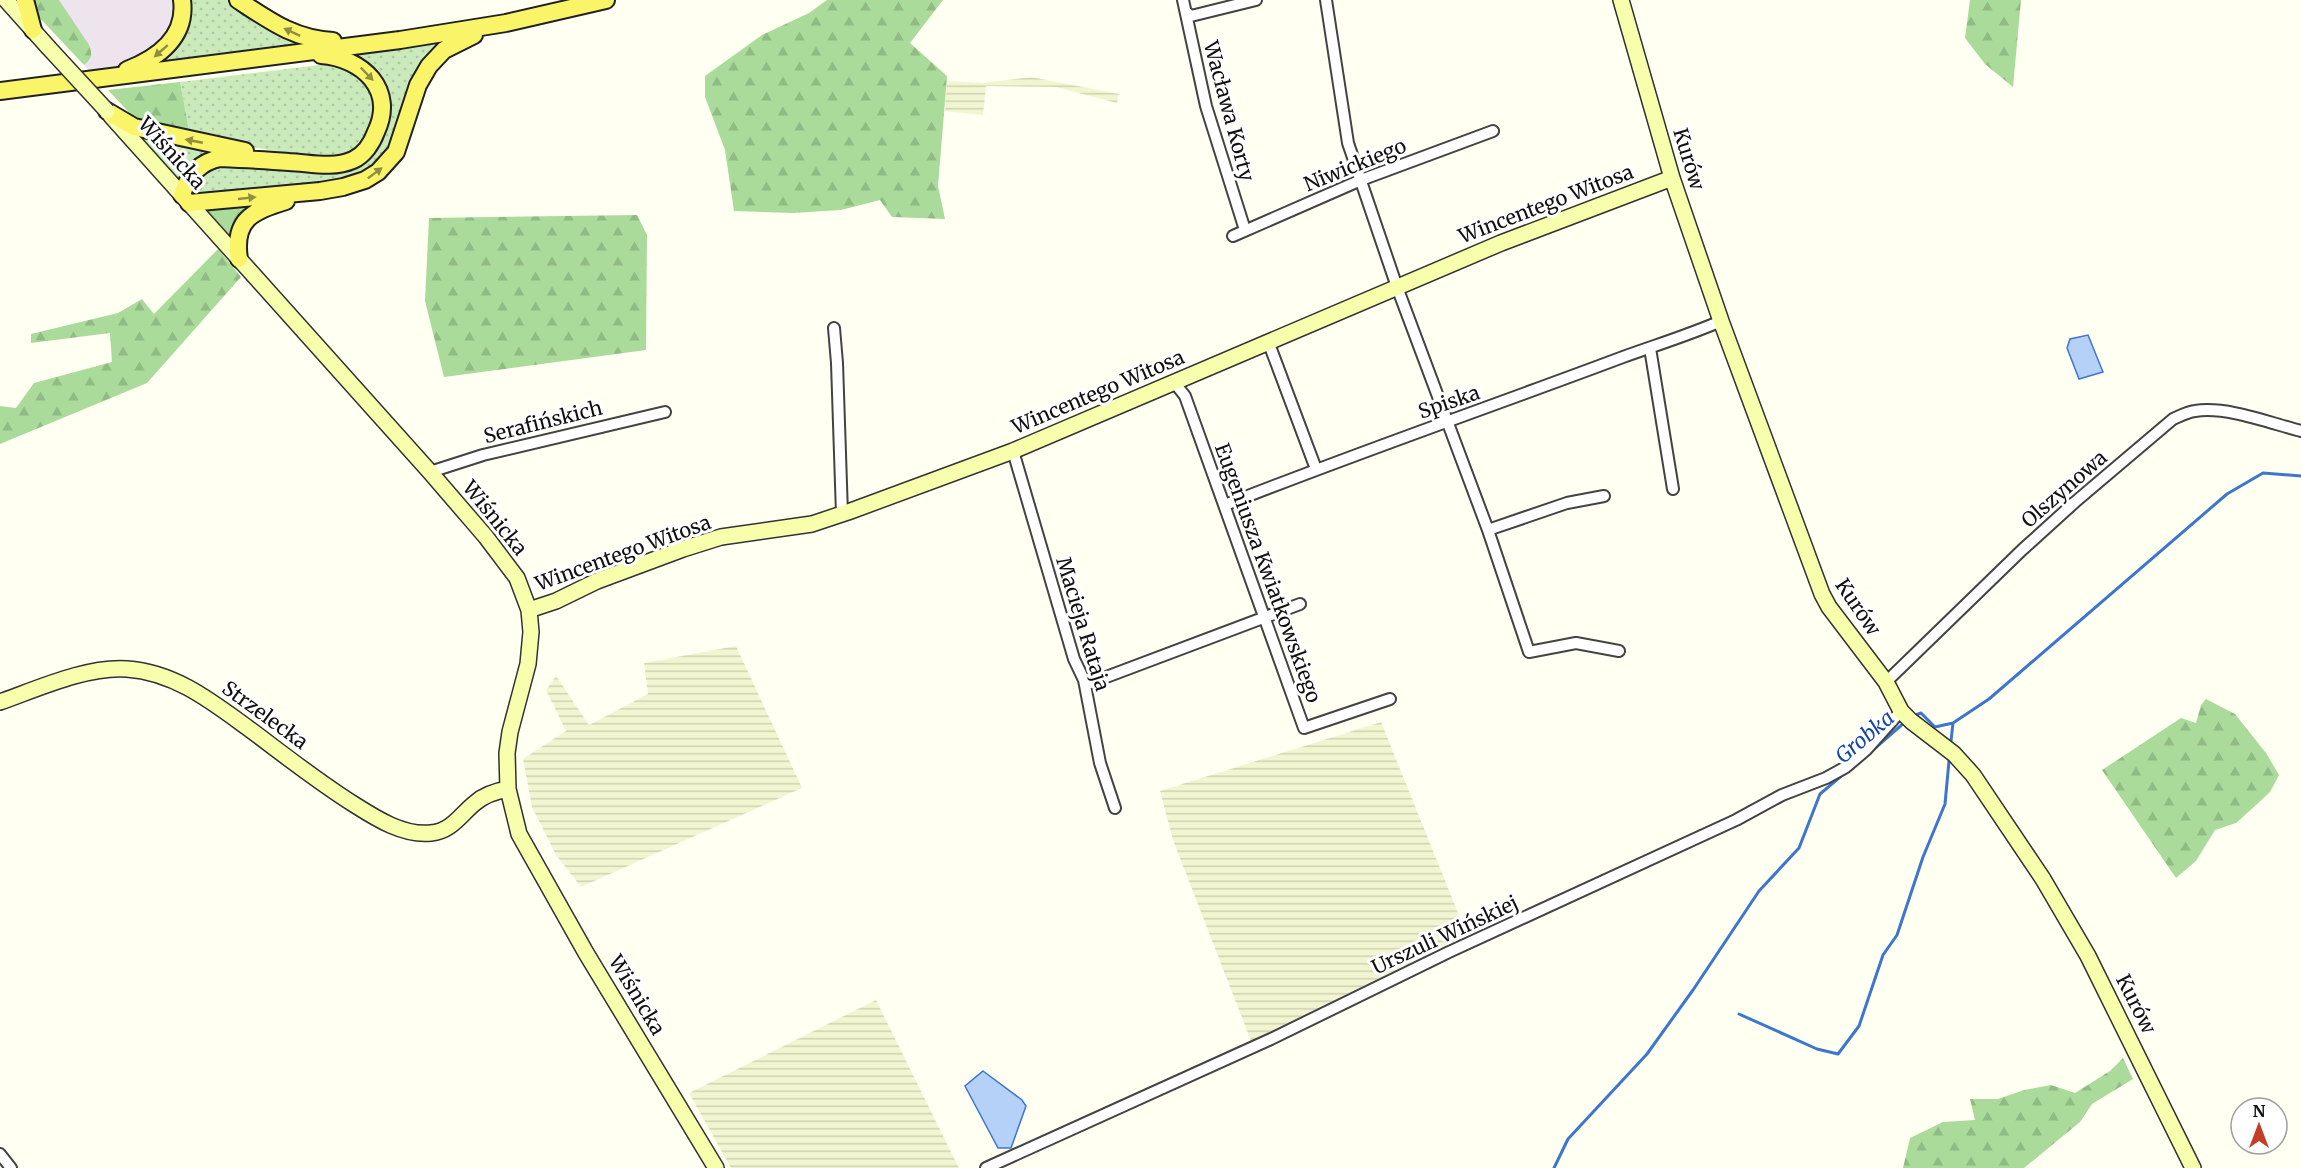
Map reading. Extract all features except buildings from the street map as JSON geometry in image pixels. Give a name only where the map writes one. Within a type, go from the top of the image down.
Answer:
[{"type":"main road","points":[[25,0],[33,30]]},
{"type":"main road","points":[[105,79],[144,64],[168,46],[178,32],[182,16],[182,0]]},
{"type":"main road","points":[[238,0],[299,36],[316,40],[370,44]]},
{"type":"main road","points":[[0,91],[370,44],[506,23],[606,0]]},
{"type":"main road","points":[[239,259],[238,235],[247,219],[255,212],[320,191],[353,185],[378,172],[396,152],[418,85],[436,58],[454,43],[506,23]]},
{"type":"main road","points":[[281,55],[324,56],[354,63],[372,78],[382,105],[382,115],[375,135],[363,153],[354,159],[332,165],[220,158],[210,160],[188,179],[185,199],[320,191]]},
{"type":"main road","points":[[107,111],[134,127],[292,162]]},
{"type":"street","name":"Wiśnicka","points":[[6,0],[430,472],[486,537],[517,578],[529,610],[531,632],[528,664],[510,732],[507,753],[508,789],[519,834],[716,1168]]},
{"type":"street","name":"Wacława Korty","points":[[1183,0],[1206,106],[1245,230]]},
{"type":"street","points":[[1186,12],[1191,16],[1256,0]]},
{"type":"street","points":[[1326,0],[1348,143],[1397,287],[1488,530],[1529,652],[1576,643],[1619,651]]},
{"type":"street","name":"Kurów","points":[[1621,0],[1672,178],[1721,321],[1822,594],[1829,607],[1886,681],[1906,715],[1954,754],[1973,775],[2043,879],[2088,956],[2193,1168]]},
{"type":"street","name":"Niwickiego","points":[[1233,236],[1361,180],[1493,131]]},
{"type":"street","name":"Wincentego Witosa","points":[[529,610],[556,601],[597,581],[683,549],[722,537],[812,524],[1013,451],[1501,243],[1672,178]]},
{"type":"street","name":"Spiska","points":[[1225,505],[1316,469],[1686,336],[1721,321]]},
{"type":"street","points":[[834,328],[842,514]]},
{"type":"street","points":[[1268,341],[1316,469]]},
{"type":"street","points":[[1650,348],[1673,489]]},
{"type":"street","name":"Eugeniusza Kwiatkowskiego","points":[[1174,382],[1185,396],[1304,728],[1390,699]]},
{"type":"street","name":"Olszynowa","points":[[1886,681],[2022,550],[2173,419],[2193,411],[2209,409],[2301,431]]},
{"type":"street","name":"Serafińskich","points":[[430,472],[483,455],[665,412]]},
{"type":"street","name":"Macieja Rataja","points":[[1013,451],[1074,659],[1085,686],[1100,763],[1115,808]]},
{"type":"street","points":[[1488,530],[1567,503],[1604,496]]},
{"type":"street","points":[[1085,686],[1300,604]]},
{"type":"street","name":"Strzelecka","points":[[0,702],[100,670],[126,668],[150,672],[189,687],[377,819],[420,833],[444,830],[456,823],[475,803],[486,796],[508,789]]},
{"type":"street","name":"Urszuli Wińskiej","points":[[986,1168],[1271,1039],[1449,952],[1736,820],[1782,795],[1826,778],[1846,767],[1906,715]]},
{"type":"street","points":[[0,1154],[11,1168]]},
{"type":"shaded area","points":[[59,0],[176,0],[177,6],[171,34],[132,64],[89,71],[84,65],[90,60],[92,53]]},
{"type":"green space","points":[[31,0],[59,0],[89,45],[91,56],[87,63],[84,65],[35,13]]},
{"type":"green space","points":[[187,0],[227,0],[281,34],[299,42],[299,45],[160,62]]},
{"type":"green space","points":[[827,0],[943,0],[910,43],[947,76],[938,186],[945,219],[892,217],[880,200],[841,210],[793,213],[734,211],[725,150],[705,97],[705,76],[762,35],[809,13]]},
{"type":"green space","points":[[1970,0],[2021,0],[2013,87],[1985,64],[1965,38]]},
{"type":"green space","points":[[445,43],[394,145],[375,168],[345,182],[193,197],[194,187],[199,178],[215,166],[338,171],[386,126],[353,56]]},
{"type":"green space","points":[[335,63],[350,68],[372,89],[376,124],[353,156],[310,158],[190,135],[180,82]]},
{"type":"green space","points":[[1031,77],[1119,94],[1117,103],[1056,87],[986,86],[983,115],[945,111],[947,81],[983,83]]},
{"type":"green space","points":[[180,82],[190,135],[136,120],[108,90]]},
{"type":"green space","points":[[134,134],[222,154],[179,181]]},
{"type":"green space","points":[[263,203],[233,244],[205,212],[209,207]]},
{"type":"green space","points":[[637,215],[647,235],[646,350],[444,377],[425,301],[429,218]]},
{"type":"green space","points":[[218,249],[241,277],[147,383],[0,444],[0,406],[16,408],[34,383],[112,362],[110,333],[31,343],[31,334],[118,313],[142,299],[154,314]]},
{"type":"green space","points":[[736,646],[802,788],[581,887],[556,855],[532,807],[523,759],[566,731],[546,690],[556,676],[589,725],[648,694],[644,663]]},
{"type":"green space","points":[[2206,699],[2235,714],[2266,753],[2279,775],[2270,792],[2236,823],[2215,830],[2196,861],[2176,878],[2102,770],[2181,718],[2196,723],[2201,705]]},
{"type":"green space","points":[[1381,722],[1467,935],[1251,1041],[1173,840],[1160,791]]},
{"type":"green space","points":[[876,1000],[959,1168],[731,1168],[689,1093]]},
{"type":"green space","points":[[2123,1058],[2133,1079],[2092,1104],[2080,1122],[2024,1168],[1903,1168],[1910,1138],[1943,1122],[1975,1120],[1970,1099],[1998,1099],[2024,1090],[2051,1085],[2075,1093],[2110,1071]]},
{"type":"water","points":[[2088,335],[2103,372],[2079,379],[2067,348],[2070,339]]},
{"type":"water","points":[[983,1071],[1022,1100],[1026,1106],[1011,1148],[998,1148],[965,1086]]},
{"type":"waterway","name":"Grobka","points":[[1913,716],[1921,713],[1935,727],[1953,723],[1989,699],[2227,494],[2263,473],[2301,476]]},
{"type":"waterway","name":"Grobka","points":[[1874,749],[1905,722]]},
{"type":"waterway","points":[[1951,741],[1953,723]]},
{"type":"waterway","points":[[1739,1014],[1817,1049],[1838,1054],[1859,1026],[1883,955],[1897,935],[1923,857],[1945,804],[1949,761]]},
{"type":"waterway","name":"Grobka","points":[[1554,1168],[1568,1139],[1647,1054],[1759,891],[1799,848],[1820,794],[1846,772]]}]
